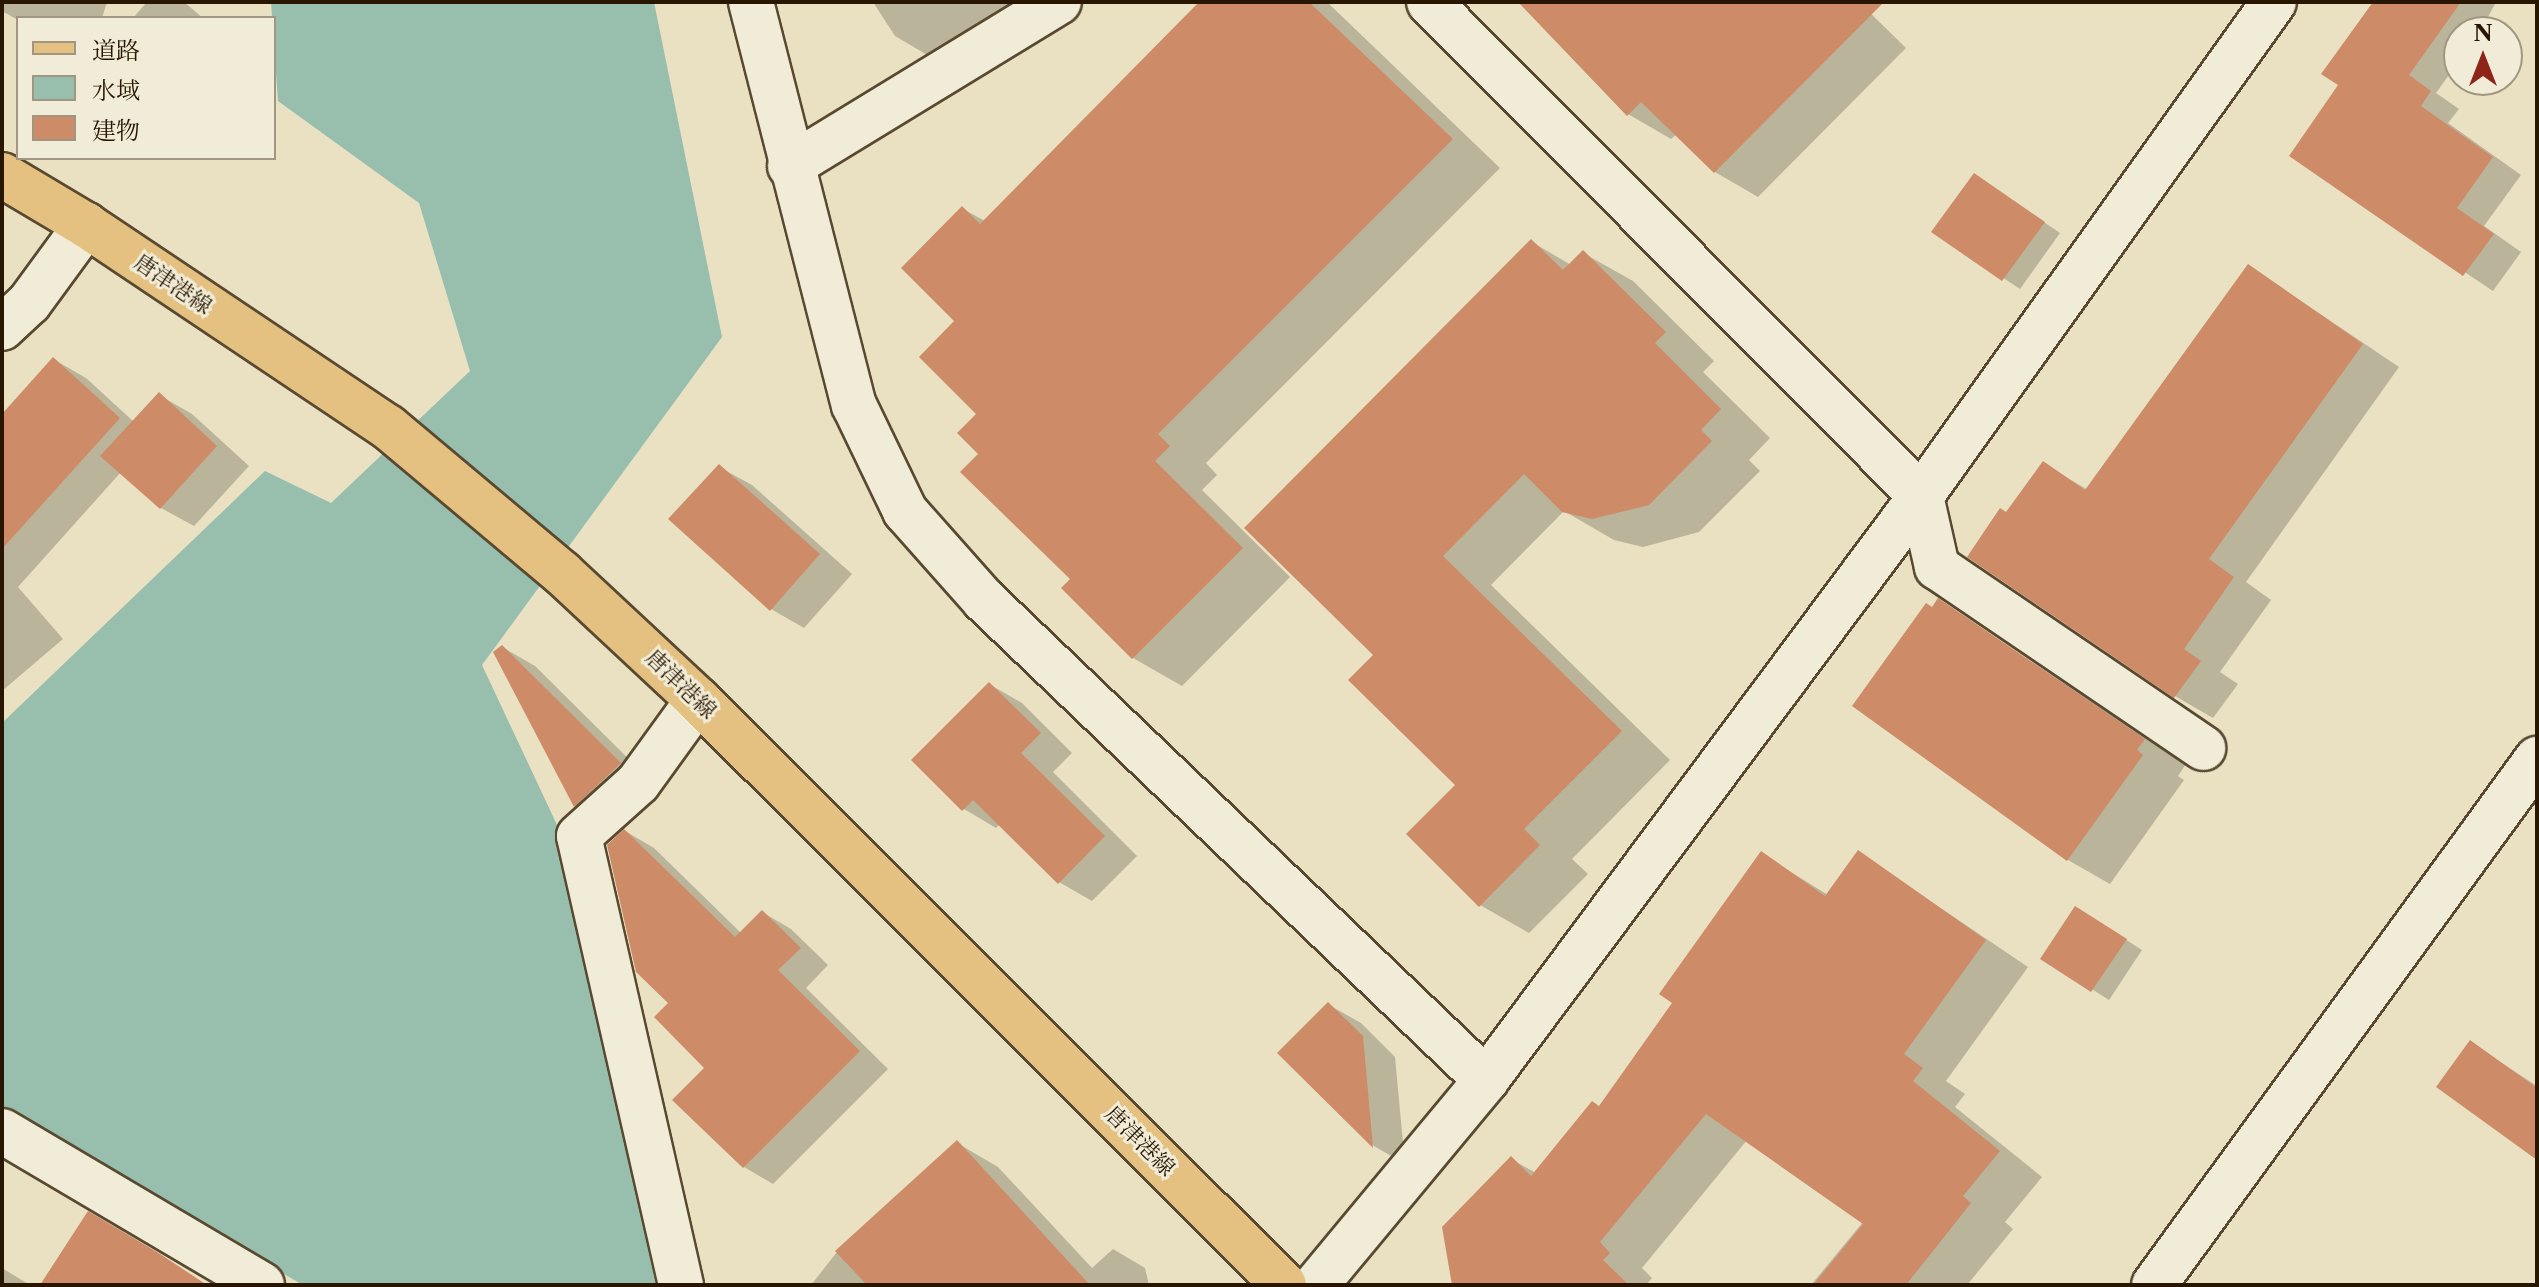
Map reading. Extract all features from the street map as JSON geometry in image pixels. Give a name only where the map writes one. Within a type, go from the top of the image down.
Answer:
[{"type":"main road","name":"唐津港線","points":[[2,175],[86,225],[388,427],[562,573],[698,700],[1284,1285]]},
{"type":"street","points":[[751,2],[790,166],[854,405],[905,511],[984,600],[1486,1080]]},
{"type":"street","points":[[790,166],[1059,2]]},
{"type":"street","points":[[1429,2],[1921,496],[1937,567],[2203,748]]},
{"type":"street","points":[[1316,1285],[1486,1080],[1921,496],[2274,2]]},
{"type":"street","points":[[2,328],[29,303],[86,225]]},
{"type":"street","points":[[681,1285],[579,836],[638,783],[698,700]]},
{"type":"street","points":[[2154,1285],[2537,759]]},
{"type":"street","points":[[2,1131],[262,1285]]},
{"type":"water","points":[[271,2],[654,2],[722,337],[482,665],[558,827],[656,1285],[303,1285],[2,1111],[2,723],[265,471],[331,503],[470,371],[419,203],[278,101],[276,16],[272,16]]},
{"type":"building","points":[[1199,2],[1309,2],[1453,139],[1158,434],[1170,446],[1155,461],[1243,548],[1132,659],[1061,588],[1070,579],[960,472],[978,454],[957,433],[976,414],[919,357],[954,321],[901,268],[962,206],[980,224]]},
{"type":"building","points":[[1518,2],[1884,2],[1714,173],[1641,102],[1627,116]]},
{"type":"building","points":[[2373,2],[2461,2],[2451,16],[2443,16],[2443,27],[2409,75],[2431,91],[2421,106],[2493,157],[2457,208],[2494,234],[2463,276],[2289,156],[2338,85],[2321,74]]},
{"type":"building","points":[[1974,173],[2045,222],[2002,281],[1931,232]]},
{"type":"building","points":[[1531,239],[1563,270],[1583,250],[1666,332],[1655,343],[1721,409],[1701,430],[1712,441],[1649,505],[1592,519],[1562,512],[1524,474],[1443,556],[1622,731],[1524,829],[1540,845],[1479,907],[1406,834],[1455,785],[1348,680],[1373,655],[1244,528]]},
{"type":"building","points":[[2248,264],[2363,344],[2209,559],[2234,577],[2184,649],[2201,661],[2174,698],[1967,557],[2000,508],[2006,512],[2043,461],[2085,490]]},
{"type":"building","points":[[53,357],[120,418],[2,549],[2,414]]},
{"type":"building","points":[[159,392],[217,446],[160,509],[100,456]]},
{"type":"building","points":[[719,464],[820,554],[770,611],[668,519]]},
{"type":"building","points":[[1938,598],[2145,739],[2137,750],[2143,755],[2067,861],[1852,706],[1926,603],[1932,607]]},
{"type":"building","points":[[502,645],[621,763],[574,807],[493,652]]},
{"type":"building","points":[[989,682],[1041,733],[1021,753],[1105,836],[1058,884],[973,800],[962,811],[911,760]]},
{"type":"building","points":[[624,829],[735,937],[762,910],[801,948],[778,970],[860,1051],[743,1168],[672,1100],[704,1068],[654,1017],[668,1003],[636,972],[607,845]]},
{"type":"building","points":[[1858,850],[1986,940],[1904,1054],[1923,1068],[1913,1081],[2000,1151],[1963,1196],[1971,1203],[1906,1285],[1813,1285],[1863,1224],[1706,1114],[1600,1242],[1610,1253],[1603,1260],[1629,1285],[1452,1285],[1442,1227],[1511,1156],[1531,1176],[1592,1101],[1599,1106],[1672,1003],[1659,994],[1761,851],[1825,896]]},
{"type":"building","points":[[2075,906],[2127,939],[2091,992],[2040,959]]},
{"type":"building","points":[[1328,1002],[1363,1036],[1373,1148],[1277,1053]]},
{"type":"building","points":[[2470,1040],[2537,1088],[2537,1160],[2436,1087]]},
{"type":"building","points":[[957,1140],[1090,1285],[867,1285],[835,1251]]},
{"type":"building","points":[[88,1211],[157,1252],[207,1285],[40,1285]]}]
